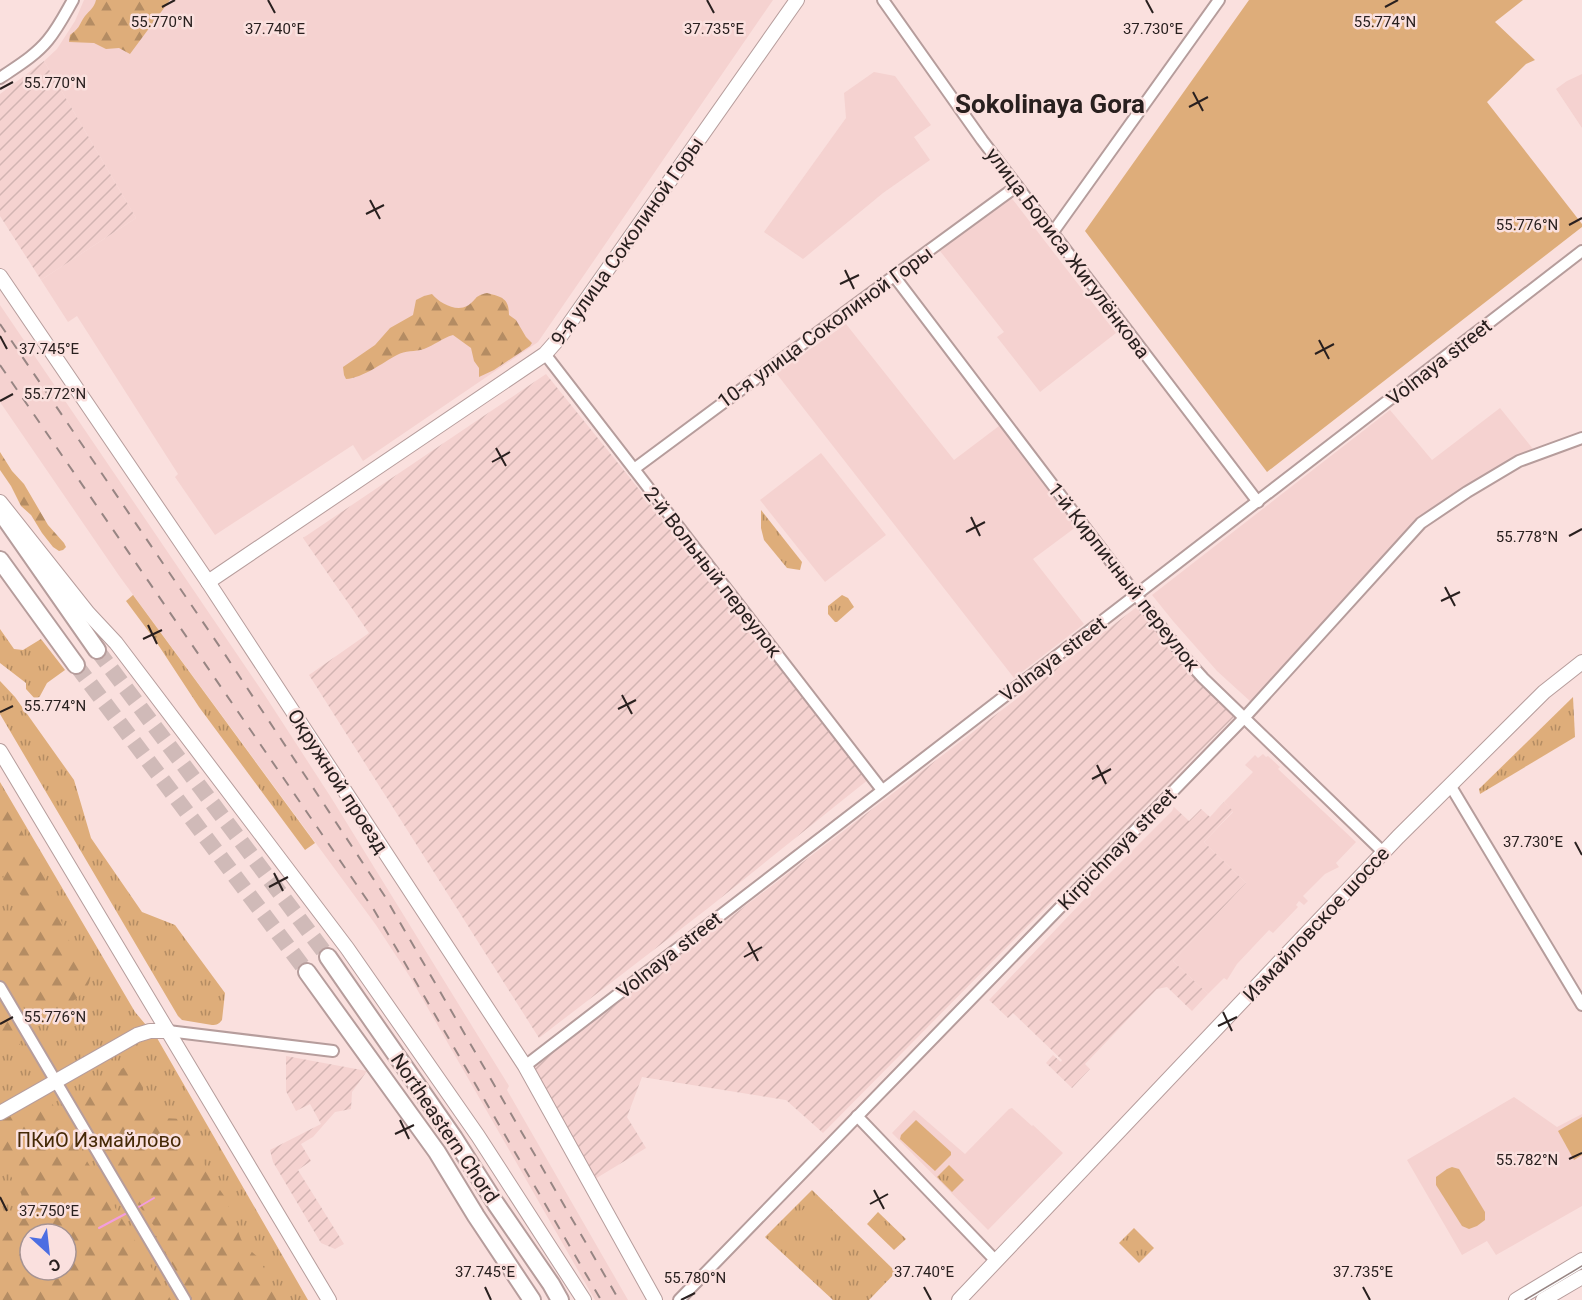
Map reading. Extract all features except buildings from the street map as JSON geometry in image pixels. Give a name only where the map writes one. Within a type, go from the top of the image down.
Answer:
[{"type":"main road","points":[[0,511],[97,650]]},
{"type":"main road","points":[[0,560],[76,665]]},
{"type":"main road","name":"Northeastern Chord","points":[[328,957],[454,1138],[560,1300]]},
{"type":"main road","name":"Northeastern Chord","points":[[307,972],[437,1152],[532,1300]]},
{"type":"street","points":[[0,78],[47,42],[73,0]]},
{"type":"street","name":"9-я улица Соколиной Горы","points":[[207,582],[545,354],[560,337],[797,0]]},
{"type":"street","name":"улица Бориса Жигулёнкова","points":[[883,0],[982,140],[1258,502]]},
{"type":"street","points":[[1053,232],[1219,0]]},
{"type":"street","name":"10-я улица Соколиной Горы","points":[[634,469],[1017,186]]},
{"type":"street","name":"Volnaya street","points":[[525,1066],[1582,251]]},
{"type":"street","name":"Окружной проезд","points":[[0,276],[207,582],[525,1066],[655,1300]]},
{"type":"street","name":"1-й Кирпичный переулок","points":[[894,276],[1136,596],[1198,672],[1383,852]]},
{"type":"street","name":"2-й Вольный переулок","points":[[545,354],[882,789]]},
{"type":"street","name":"Kirpichnaya street","points":[[679,1300],[1245,717],[1422,523],[1510,466],[1541,452],[1582,438]]},
{"type":"street","points":[[0,502],[87,613],[116,643],[347,948],[478,1136],[584,1300]]},
{"type":"street","name":"Измайловское шоссе","points":[[959,1300],[1383,852],[1544,692],[1582,662]]},
{"type":"street","points":[[0,751],[329,1300]]},
{"type":"street","points":[[1450,785],[1582,1005]]},
{"type":"street","points":[[0,987],[185,1300]]},
{"type":"street","points":[[0,1113],[143,1032],[168,1032],[333,1051]]},
{"type":"street","points":[[857,1116],[996,1261]]},
{"type":"street","points":[[1516,1300],[1582,1260]]},
{"type":"street","points":[[1543,1300],[1582,1277]]},
{"type":"shaded area","points":[[84,0],[773,0],[538,342],[363,461],[353,445],[215,535],[175,477],[178,474],[77,316],[68,322],[41,280],[136,218],[44,61],[57,49],[75,21]]},
{"type":"shaded area","points":[[44,61],[136,218],[41,280],[0,216],[0,94]]},
{"type":"shaded area","points":[[874,72],[895,76],[931,125],[914,137],[930,160],[883,193],[803,259],[764,232],[846,118],[844,93]]},
{"type":"shaded area","points":[[1582,74],[1582,128],[1556,89]]},
{"type":"shaded area","points":[[1010,196],[1116,333],[1040,392],[997,337],[1004,332],[940,251]]},
{"type":"shaded area","points":[[0,305],[264,694],[332,799],[509,1086],[507,1090],[628,1300],[595,1300],[410,977],[376,925],[120,577],[0,402]]},
{"type":"shaded area","points":[[846,324],[954,460],[999,426],[1076,527],[1033,559],[1084,624],[1014,678],[776,373]]},
{"type":"shaded area","points":[[546,374],[869,779],[707,909],[539,1038],[309,675],[369,633],[303,538]]},
{"type":"shaded area","points":[[1500,408],[1533,449],[1495,470],[1421,523],[1251,702],[1217,671],[1152,595],[1390,410],[1432,460]]},
{"type":"shaded area","points":[[821,453],[886,535],[825,582],[760,500]]},
{"type":"shaded area","points":[[1138,606],[1236,715],[823,1133],[786,1100],[642,1077],[627,1117],[646,1148],[595,1179],[533,1068]]},
{"type":"shaded area","points":[[1263,754],[1280,767],[1278,769],[1356,842],[1336,863],[1339,867],[1325,874],[1303,896],[1308,901],[1304,905],[1299,901],[1296,905],[1298,907],[1273,933],[1269,930],[1237,964],[1227,980],[1224,978],[1208,994],[1173,961],[1246,883],[1204,842],[1233,812],[1224,802],[1253,772],[1245,765],[1255,755],[1258,758]]},
{"type":"shaded area","points":[[1224,802],[1233,811],[1204,842],[1246,883],[1173,961],[1208,994],[1192,1011],[1167,987],[1157,989],[1085,1064],[1090,1069],[1072,1088],[1046,1063],[1053,1055],[1061,1062],[1062,1060],[1013,1013],[1008,1018],[989,1000],[1174,807],[1189,821],[1201,809],[1210,817]]},
{"type":"shaded area","points":[[286,1056],[367,1071],[352,1092],[351,1109],[335,1112],[313,1137],[301,1144],[311,1161],[298,1170],[344,1244],[335,1249],[321,1243],[273,1162],[270,1150],[321,1124],[310,1104],[296,1111],[286,1091]]},
{"type":"shaded area","points":[[1514,1097],[1557,1127],[1582,1114],[1582,1206],[1496,1255],[1487,1241],[1462,1255],[1407,1160]]},
{"type":"shaded area","points":[[1012,1108],[1063,1153],[988,1230],[892,1133],[914,1110],[965,1154]]},
{"type":"green space","points":[[96,0],[170,0],[130,54],[119,48],[106,49],[94,43],[69,42],[70,35],[78,28]]},
{"type":"green space","points":[[1249,0],[1523,0],[1495,22],[1535,60],[1526,64],[1487,102],[1582,224],[1582,227],[1267,472],[1085,231]]},
{"type":"green space","points":[[487,293],[504,299],[508,305],[509,315],[516,320],[532,343],[494,370],[479,377],[479,368],[474,361],[471,348],[453,335],[424,349],[400,353],[366,373],[346,379],[343,367],[375,345],[390,328],[413,315],[416,300],[432,294],[448,306],[463,308],[479,295]]},
{"type":"green space","points":[[0,452],[24,484],[48,525],[64,543],[66,547],[63,550],[59,551],[53,547],[31,515],[21,506],[0,470]]},
{"type":"green space","points":[[761,510],[802,562],[800,570],[787,568],[764,540]]},
{"type":"green space","points":[[133,595],[315,843],[305,850],[199,707],[126,601]]},
{"type":"green space","points":[[842,595],[848,598],[854,607],[835,622],[828,614],[828,606]]},
{"type":"green space","points":[[0,629],[14,649],[23,650],[41,639],[65,670],[47,683],[36,700],[26,689],[26,683],[0,663]]},
{"type":"green space","points":[[0,681],[15,697],[74,780],[91,838],[142,912],[175,925],[225,993],[222,1020],[219,1023],[212,1025],[182,1020],[178,1016],[0,714]]},
{"type":"green space","points":[[1573,697],[1575,737],[1480,794],[1479,789]]},
{"type":"green space","name":"ПКиО Измайлово","points":[[0,782],[135,1012],[157,1038],[308,1300],[0,1300]]},
{"type":"green space","points":[[0,807],[6,807],[12,813],[44,874],[68,939],[91,975],[85,991],[59,1013],[51,1010],[43,1021],[31,1020],[0,968],[0,914],[9,917],[17,916],[26,907],[27,902],[3,879],[5,870],[4,853],[0,850]]},
{"type":"green space","points":[[0,1003],[17,1029],[20,1045],[12,1043],[4,1047],[0,1041]]},
{"type":"green space","points":[[126,1066],[144,1067],[146,1075],[144,1095],[154,1109],[164,1118],[182,1119],[210,1176],[225,1197],[241,1239],[245,1246],[259,1258],[279,1300],[193,1300],[168,1258],[154,1226],[93,1136],[75,1099],[80,1092],[104,1081]]},
{"type":"green space","points":[[47,1095],[171,1300],[0,1300],[0,1228],[31,1208],[0,1159],[0,1122]]},
{"type":"green space","points":[[1582,1117],[1582,1155],[1574,1160],[1558,1131]]},
{"type":"green space","points":[[916,1120],[951,1152],[951,1155],[935,1171],[900,1139],[901,1135]]},
{"type":"green space","points":[[949,1165],[964,1180],[952,1192],[937,1177]]},
{"type":"green space","points":[[1452,1167],[1459,1169],[1485,1212],[1485,1220],[1469,1229],[1462,1226],[1436,1185],[1436,1177]]},
{"type":"green space","points":[[812,1190],[896,1272],[869,1300],[833,1300],[765,1237]]},
{"type":"green space","points":[[815,1197],[844,1225],[828,1241],[799,1214]]},
{"type":"green space","points":[[878,1212],[906,1239],[894,1250],[867,1224]]},
{"type":"green space","points":[[1134,1228],[1154,1248],[1139,1263],[1119,1243]]},
{"type":"waterway","points":[[137,1208],[154,1198]]},
{"type":"waterway","points":[[99,1228],[127,1213]]},
{"type":"tunnel","points":[[97,650],[328,957]]},
{"type":"tunnel","points":[[76,665],[307,972]]},
{"type":"tram line","points":[[1525,1300],[1582,1266]]},
{"type":"railway","points":[[0,324],[224,653],[384,895],[619,1300]]},
{"type":"railway","points":[[0,365],[374,910],[601,1300]]},
{"type":"district","name":"Sokolinaya Gora","points":[[1050,104]]}]
